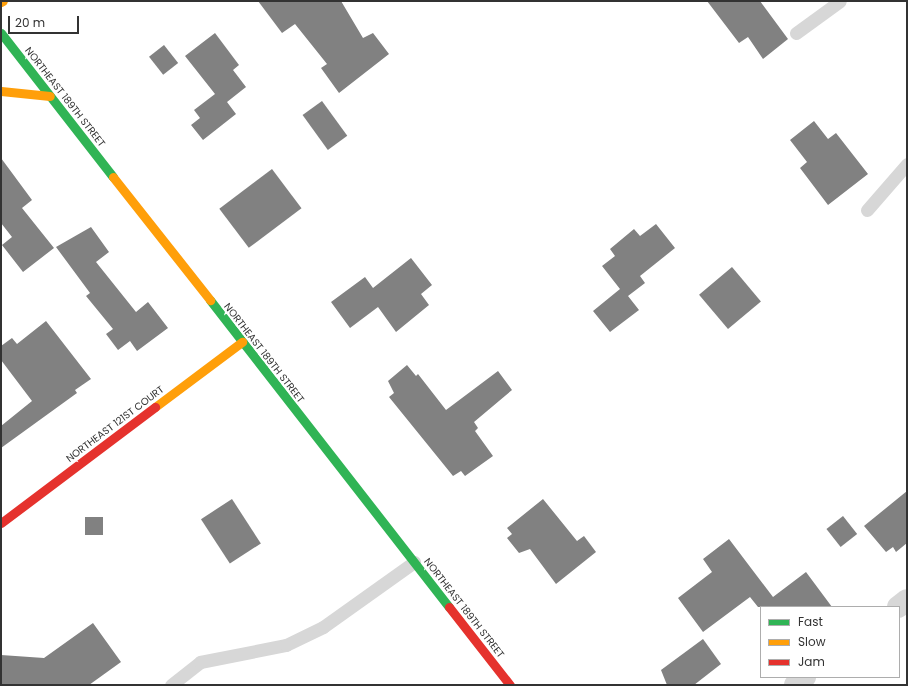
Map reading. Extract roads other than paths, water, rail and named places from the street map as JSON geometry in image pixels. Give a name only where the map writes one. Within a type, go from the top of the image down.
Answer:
[{"type":"main road","name":"NORTHEAST 189TH STREET","points":[[1,33],[510,685]]},
{"type":"main road","points":[[1,91],[50,96]]},
{"type":"main road","name":"NORTHEAST 121ST COURT","points":[[1,523],[242,342]]},
{"type":"street","points":[[794,685],[804,678]]},
{"type":"lane","points":[[796,33],[824,5],[840,1]]},
{"type":"lane","points":[[867,210],[907,164]]},
{"type":"lane","points":[[171,685],[200,662],[286,645],[322,627],[414,562]]}]
